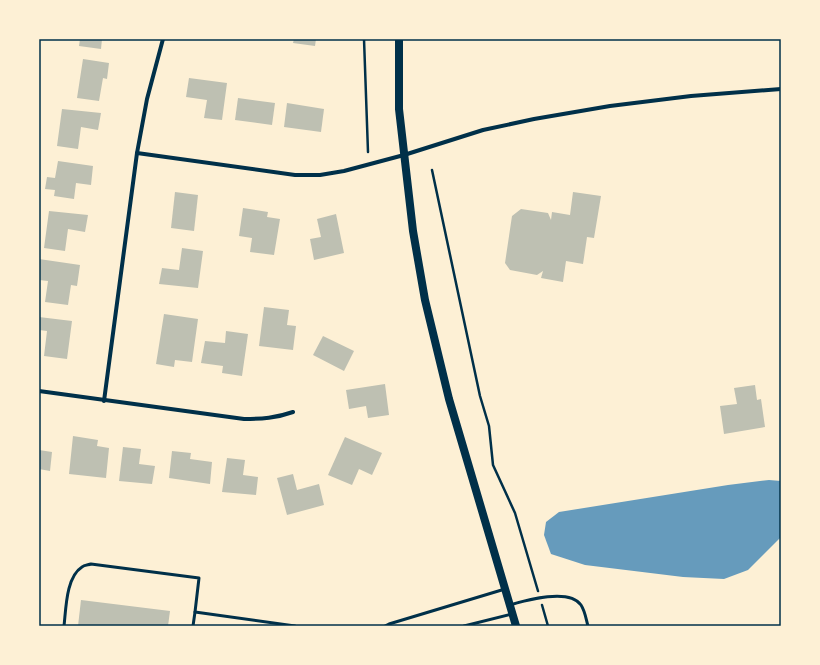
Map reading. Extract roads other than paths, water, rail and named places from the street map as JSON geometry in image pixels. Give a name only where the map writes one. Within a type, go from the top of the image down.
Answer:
[{"type":"main road","points":[[399,39],[400,109],[404,155],[413,231],[425,300],[449,399],[516,626]]},
{"type":"street","points":[[104,401],[137,153],[147,99],[164,39]]},
{"type":"street","points":[[137,153],[308,175],[331,174],[404,155],[483,130],[542,118],[610,106],[684,96],[781,88]]},
{"type":"street","points":[[39,391],[244,419],[265,419],[278,417],[293,412]]},
{"type":"lane","points":[[64,626],[69,587],[74,575],[82,566],[91,564],[199,578],[193,626]]},
{"type":"lane","points":[[385,626],[505,589]]},
{"type":"lane","points":[[464,626],[511,610],[530,599],[564,597],[574,600],[581,605],[585,613],[588,626]]},
{"type":"lane","points":[[195,612],[295,626]]},
{"type":"water","points":[[769,480],[781,481],[781,537],[748,570],[724,579],[683,577],[585,565],[551,554],[544,535],[546,522],[559,512],[728,485]]}]
